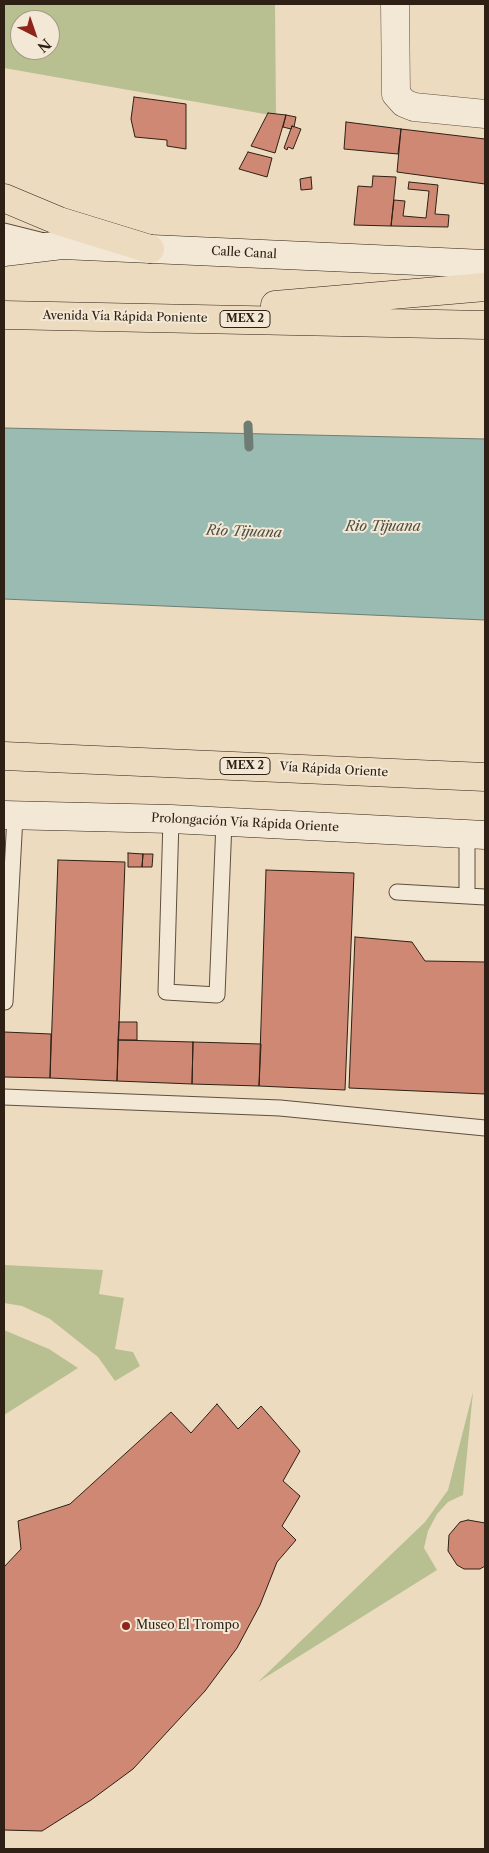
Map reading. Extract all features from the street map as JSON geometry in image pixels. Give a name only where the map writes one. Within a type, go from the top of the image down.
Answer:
[{"type":"main road","points":[[395,4],[396,94],[404,103],[414,107],[485,114]]},
{"type":"main road","points":[[4,198],[59,221],[150,249]]},
{"type":"main road","name":"Calle Canal","points":[[4,252],[62,245],[485,264]]},
{"type":"main road","points":[[131,317],[485,287]]},
{"type":"main road","name":"Avenida Vía Rápida Poniente","points":[[4,315],[485,325]]},
{"type":"main road","name":"Vía Rápida Oriente","points":[[4,756],[485,777]]},
{"type":"main road","name":"Prolongación Vía Rápida Oriente","points":[[9,815],[171,819],[476,834]]},
{"type":"lane","points":[[4,231],[62,245]]},
{"type":"lane","points":[[5,1002],[9,815]]},
{"type":"lane","points":[[171,819],[166,992],[217,995],[224,822]]},
{"type":"lane","points":[[467,896],[476,834]]},
{"type":"lane","points":[[398,892],[485,897]]},
{"type":"lane","points":[[4,1097],[280,1108],[485,1128]]},
{"type":"green space","points":[[4,4],[275,4],[276,116],[4,68]]},
{"type":"green space","points":[[4,1265],[103,1270],[99,1294],[124,1298],[115,1349],[133,1352],[140,1366],[115,1381],[98,1357],[50,1319],[22,1306],[4,1303]]},
{"type":"green space","points":[[4,1330],[49,1349],[78,1368],[4,1415]]},
{"type":"green space","points":[[473,1392],[463,1495],[448,1502],[437,1514],[428,1531],[424,1548],[437,1570],[258,1682],[425,1522],[448,1490]]},
{"type":"water","name":"Rio Tijuana","points":[[4,428],[485,439],[485,620],[4,599]]},
{"type":"building","points":[[134,97],[186,104],[186,149],[167,146],[167,140],[135,137],[131,119]]},
{"type":"building","points":[[268,113],[286,115],[275,153],[251,146]]},
{"type":"building","points":[[286,115],[296,117],[294,127],[292,126],[291,129],[283,127]]},
{"type":"building","points":[[346,122],[401,129],[398,154],[344,149]]},
{"type":"building","points":[[292,126],[301,129],[293,149],[288,147],[287,150],[284,148]]},
{"type":"building","points":[[401,129],[485,139],[485,184],[397,172]]},
{"type":"building","points":[[248,152],[272,158],[267,177],[239,169]]},
{"type":"building","points":[[373,176],[396,177],[391,226],[354,225],[358,186],[372,187]]},
{"type":"building","points":[[311,177],[312,189],[301,190],[300,179]]},
{"type":"building","points":[[409,182],[438,185],[435,214],[449,215],[448,227],[391,226],[394,200],[405,201],[403,216],[426,218],[429,191],[408,189]]},
{"type":"building","points":[[128,853],[143,854],[142,867],[128,867]]},
{"type":"building","points":[[143,854],[153,854],[152,867],[142,867]]},
{"type":"building","points":[[58,860],[125,862],[117,1081],[50,1078]]},
{"type":"building","points":[[266,870],[354,873],[345,1090],[259,1086]]},
{"type":"building","points":[[355,937],[412,942],[425,961],[485,962],[485,1094],[349,1088]]},
{"type":"building","points":[[119,1022],[137,1022],[137,1040],[118,1040]]},
{"type":"building","points":[[4,1032],[51,1034],[50,1078],[4,1077]]},
{"type":"building","points":[[118,1040],[193,1042],[192,1084],[117,1081]]},
{"type":"building","points":[[193,1042],[261,1044],[259,1086],[192,1084]]},
{"type":"building","name":"Museo El Trompo","points":[[217,1404],[238,1429],[261,1406],[300,1451],[283,1481],[300,1496],[282,1526],[296,1540],[277,1562],[260,1605],[237,1648],[205,1691],[133,1769],[91,1800],[42,1831],[4,1830],[4,1567],[21,1549],[18,1521],[70,1504],[171,1412],[191,1433]]},
{"type":"building","points":[[468,1520],[485,1523],[485,1566],[480,1569],[464,1569],[457,1565],[448,1551],[449,1535],[460,1522]]},
{"type":"waterway","points":[[248,425],[249,447]]},
{"type":"place","name":"Museo El Trompo","points":[[126,1626]]},
{"type":"water label","name":"Río Tijuana","points":[[244,532]]}]
